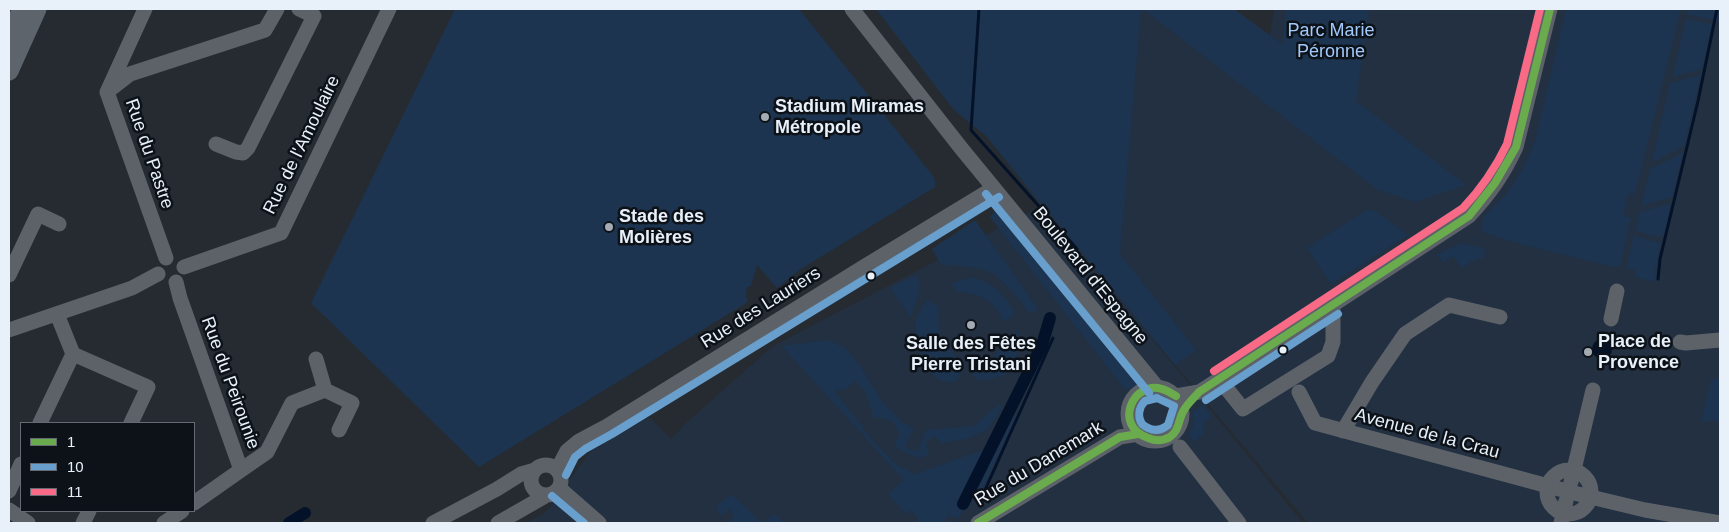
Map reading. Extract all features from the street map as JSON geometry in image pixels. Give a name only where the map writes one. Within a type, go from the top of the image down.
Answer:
[{"type":"main road","points":[[9,37],[22,9]]},
{"type":"main road","points":[[9,71],[37,9]]},
{"type":"street","name":"Rue du Pastre","points":[[146,9],[107,92],[166,258]]},
{"type":"street","points":[[107,92],[130,74],[265,30],[277,9]]},
{"type":"street","points":[[216,144],[243,153],[248,148],[314,16],[299,9]]},
{"type":"street","name":"Rue de l'Amoulaire","points":[[184,267],[281,233],[389,9]]},
{"type":"street","name":"Boulevard d'Espagne","points":[[852,9],[994,188],[1145,372],[1152,388]]},
{"type":"street","points":[[1155,441],[1170,436],[1199,392],[1469,216],[1489,194],[1507,167],[1516,147],[1550,9]]},
{"type":"street","name":"Rue des Lauriers","points":[[557,470],[567,451],[579,441],[608,426],[994,188]]},
{"type":"street","points":[[9,275],[38,214],[59,224]]},
{"type":"street","points":[[175,257],[182,262],[184,267],[182,278],[176,282],[164,281],[158,274],[160,262],[166,258],[175,257]]},
{"type":"street","points":[[9,330],[132,288],[158,274]]},
{"type":"street","name":"Rue du Peirounie","points":[[176,282],[241,470],[195,502]]},
{"type":"street","points":[[1611,319],[1618,291]]},
{"type":"street","points":[[1343,431],[1372,382],[1405,334],[1449,305],[1500,317]]},
{"type":"street","points":[[1219,379],[1243,409],[1328,356],[1333,342],[1333,306]]},
{"type":"street","points":[[57,314],[73,354],[148,387],[131,422]]},
{"type":"street","points":[[1680,342],[1720,340]]},
{"type":"street","points":[[40,422],[73,354]]},
{"type":"street","points":[[316,359],[325,390]]},
{"type":"street","points":[[1180,448],[1180,404],[1176,396],[1169,391],[1152,388],[1136,395],[1131,402],[1129,411],[1129,420],[1132,428],[1145,438],[1180,448],[1239,523]]},
{"type":"street","points":[[241,470],[267,452],[292,402],[325,390],[352,403],[339,430]]},
{"type":"street","points":[[1565,495],[1585,477],[1589,483],[1590,497],[1588,503],[1583,508],[1570,514],[1565,495],[1593,390]]},
{"type":"street","points":[[1176,396],[1199,392]]},
{"type":"street","name":"Avenue de la Crau","points":[[1299,392],[1315,423],[1565,495],[1590,497],[1645,510],[1720,523]]},
{"type":"street","name":"Rue du Danemark","points":[[1120,437],[1129,420]]},
{"type":"street","name":"Rue du Danemark","points":[[978,523],[1120,437],[1138,434]]},
{"type":"street","points":[[434,523],[521,474],[544,465],[557,470],[561,478],[553,491],[498,523]]},
{"type":"street","points":[[9,491],[20,466]]},
{"type":"street","points":[[535,470],[531,479],[534,488],[538,492],[553,491],[599,523]]},
{"type":"street","points":[[9,510],[28,523]]},
{"type":"street","points":[[164,523],[180,512]]},
{"type":"shaded area","points":[[995,9],[1232,9],[1270,35],[1274,9],[1720,9],[1720,523],[1308,523],[1103,279],[1303,523],[526,523],[546,512],[591,451],[649,417],[671,439],[687,422],[773,346],[1041,206],[986,136]]},
{"type":"shaded area","points":[[1602,339],[1609,342],[1612,349],[1609,356],[1602,359],[1595,356],[1592,349],[1595,342]]},
{"type":"green space","name":"Stade des Molières","points":[[455,9],[799,9],[934,177],[935,187],[801,269],[777,288],[757,265],[751,286],[747,287],[746,296],[748,302],[479,467],[311,303]]},
{"type":"green space","points":[[876,9],[1141,9],[1120,254],[1196,350],[1175,365],[986,136],[954,110]]},
{"type":"green space","name":"Parc Marie Péronne","points":[[1143,9],[1234,9],[1282,44],[1286,9],[1369,9],[1356,101],[1466,185],[1415,202],[1378,190]]},
{"type":"green space","points":[[1566,9],[1681,9],[1635,194],[1629,193],[1623,216],[1631,218],[1620,266],[1609,266],[1516,243],[1482,232],[1483,217],[1501,200],[1514,183],[1535,141]]},
{"type":"green space","points":[[1688,9],[1720,9],[1720,21],[1687,15]]},
{"type":"green space","points":[[1686,19],[1712,24],[1702,69],[1672,77]]},
{"type":"green space","points":[[1701,75],[1684,146],[1652,162],[1670,83]]},
{"type":"green space","points":[[1683,153],[1672,197],[1641,206],[1650,169]]},
{"type":"green space","points":[[1001,203],[1140,382],[1133,389],[1124,388],[990,217]]},
{"type":"green space","points":[[1671,203],[1664,234],[1659,237],[1635,231],[1640,212]]},
{"type":"green space","points":[[1366,210],[1375,211],[1408,235],[1331,284],[1307,248]]},
{"type":"green space","points":[[975,220],[1038,309],[1029,314],[1020,300],[995,274],[982,269],[941,265],[932,249]]},
{"type":"green space","points":[[1634,236],[1661,243],[1657,258],[1658,265],[1655,267],[1655,282],[1635,277],[1636,271],[1626,268]]},
{"type":"green space","points":[[1461,243],[1486,249],[1483,259],[1478,258],[1461,268],[1453,256],[1443,263],[1439,256],[1435,255]]},
{"type":"green space","points":[[916,275],[920,287],[911,318],[890,288]]},
{"type":"green space","points":[[975,278],[1000,292],[1009,302],[1015,315],[1003,322],[1000,314],[991,303],[979,296],[955,291],[951,284],[964,279]]},
{"type":"green space","points":[[927,300],[939,307],[938,317],[942,339],[964,363],[956,382],[942,381],[935,376],[921,354],[916,336],[916,321]]},
{"type":"green space","points":[[1018,330],[1021,338],[1013,369],[1010,373],[988,380],[980,380],[972,376],[974,361],[985,360],[994,356],[1003,344],[1004,338],[1014,335]]},
{"type":"green space","points":[[828,340],[845,348],[859,364],[881,400],[903,423],[914,428],[905,447],[918,452],[927,430],[974,426],[1000,403],[1001,410],[987,430],[966,439],[942,443],[934,436],[926,442],[929,455],[918,458],[902,451],[894,444],[900,435],[893,421],[874,417],[865,391],[855,381],[845,390],[834,389],[873,441],[895,464],[916,474],[988,448],[1011,415],[1015,418],[979,496],[975,495],[958,518],[949,516],[945,519],[947,523],[915,523],[918,518],[911,510],[907,515],[888,494],[904,480],[782,346]]},
{"type":"green space","points":[[1711,379],[1720,379],[1720,421],[1701,421]]},
{"type":"green space","points":[[1204,405],[1211,417],[1204,422],[1203,434],[1194,442],[1189,434],[1194,425],[1194,411]]},
{"type":"green space","points":[[732,495],[762,523],[733,523],[731,519],[734,516],[730,509],[719,516],[717,505]]},
{"type":"green space","points":[[775,514],[784,523],[762,523]]},
{"type":"waterway","points":[[979,9],[971,130],[1077,249]]},
{"type":"waterway","points":[[1658,279],[1660,259],[1698,101],[1717,9]]},
{"type":"waterway","points":[[963,504],[1042,345],[1050,318]]},
{"type":"waterway","points":[[981,499],[1053,338]]},
{"type":"waterway","points":[[289,523],[305,513]]},
{"type":"transit line","name":"11","points":[[1214,371],[1463,208],[1470,201],[1488,178],[1507,144],[1540,9]]},
{"type":"transit line","name":"1","points":[[1176,396],[1164,390],[1152,388],[1143,391],[1136,397],[1131,405],[1129,414],[1131,424],[1137,432],[1153,440],[1162,440],[1170,437],[1176,431],[1182,413],[1199,392],[1469,216],[1495,183],[1516,147],[1550,9]]},
{"type":"transit line","name":"10","points":[[986,194],[1149,393]]},
{"type":"transit line","name":"10","points":[[566,475],[575,457],[585,449],[999,197]]},
{"type":"transit line","name":"10","points":[[1206,400],[1338,314]]},
{"type":"transit line","name":"10","points":[[1157,398],[1174,406],[1168,425],[1155,430],[1142,424],[1139,412],[1145,401],[1157,398]]},
{"type":"transit line","name":"1","points":[[978,523],[1120,437],[1138,434]]},
{"type":"transit line","name":"10","points":[[552,496],[584,523]]},
{"type":"place","name":"Stadium Miramas Métropole","points":[[765,117]]},
{"type":"place","name":"Stade des Molières","points":[[609,227]]},
{"type":"place","name":"Salle des Fêtes Pierre Tristani","points":[[971,325]]},
{"type":"place","name":"Place de Provence","points":[[1588,352]]}]
